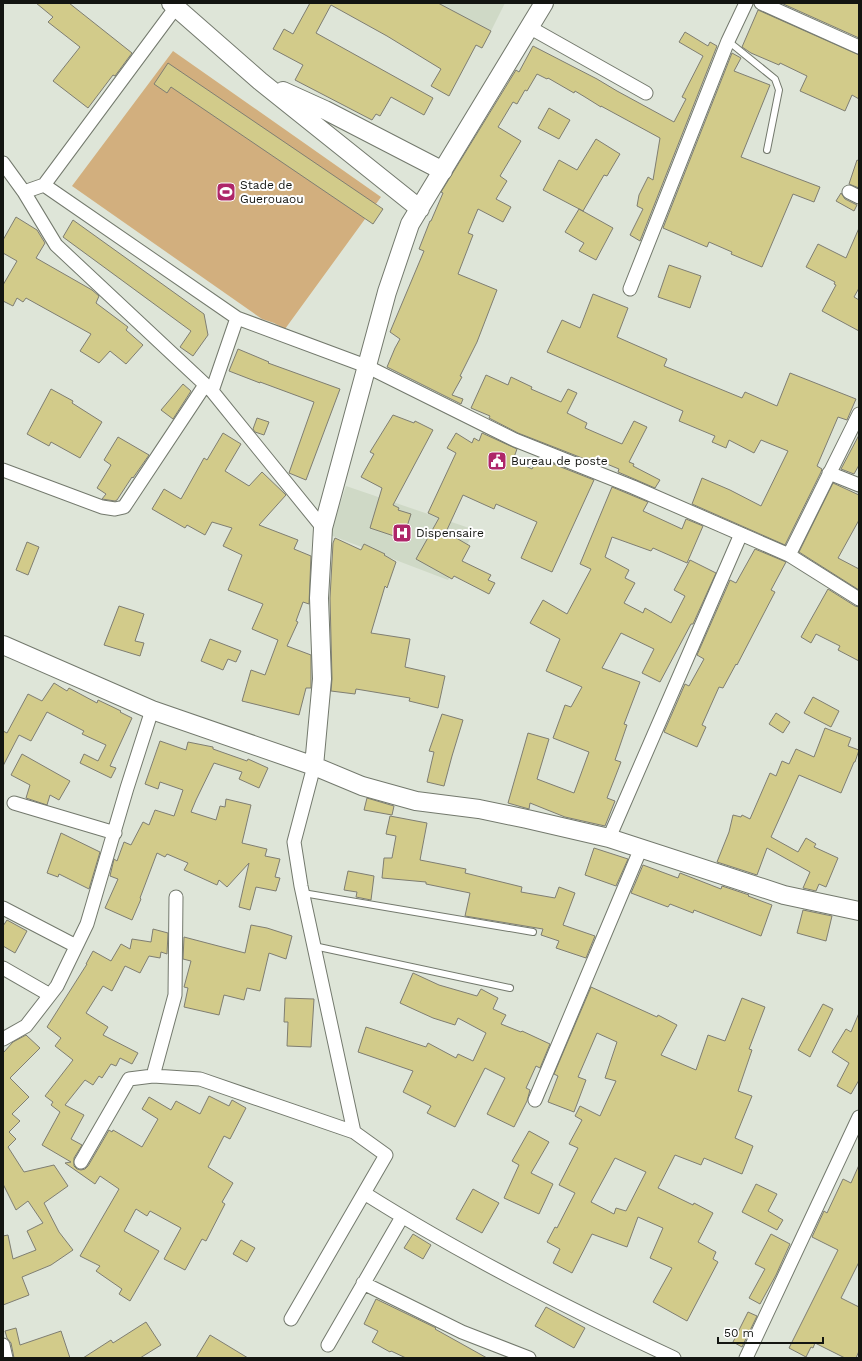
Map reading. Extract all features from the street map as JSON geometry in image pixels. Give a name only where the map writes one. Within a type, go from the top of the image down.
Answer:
[{"type":"main road","points":[[314,766],[322,679],[319,598],[323,528],[387,292],[410,224],[544,3]]},
{"type":"main road","points":[[174,5],[260,82],[420,208]]},
{"type":"main road","points":[[260,82],[325,110],[443,171]]},
{"type":"main road","points":[[3,645],[152,710],[314,766],[362,786],[416,801],[479,809],[609,838],[784,895],[859,911]]},
{"type":"street","points":[[630,289],[728,40],[746,3]]},
{"type":"street","points":[[760,3],[859,47]]},
{"type":"street","points":[[24,192],[44,186],[174,5]]},
{"type":"street","points":[[529,27],[646,92]]},
{"type":"street","points":[[3,163],[24,192],[56,245],[208,388],[323,528]]},
{"type":"street","points":[[44,186],[237,318],[366,366],[515,440],[633,487],[789,555],[859,599]]},
{"type":"street","points":[[3,470],[102,507],[115,509],[124,507],[208,388],[237,318]]},
{"type":"street","points":[[789,555],[859,414]]},
{"type":"street","points":[[829,473],[859,485]]},
{"type":"street","points":[[609,838],[741,534]]},
{"type":"street","points":[[3,1039],[26,1026],[50,996],[57,986],[87,924],[127,788],[152,710]]},
{"type":"street","points":[[314,766],[294,842],[302,893],[354,1132]]},
{"type":"street","points":[[14,803],[115,833]]},
{"type":"street","points":[[536,1100],[641,848]]},
{"type":"street","points":[[153,1076],[175,995],[176,897]]},
{"type":"street","points":[[3,908],[76,946]]},
{"type":"street","points":[[3,968],[50,996]]},
{"type":"street","points":[[81,1162],[129,1079],[153,1076],[200,1079],[354,1132],[386,1155],[291,1318]]},
{"type":"street","points":[[746,1358],[859,1117]]},
{"type":"street","points":[[364,1193],[402,1217],[580,1313],[674,1358]]},
{"type":"street","points":[[328,1345],[402,1217]]},
{"type":"street","points":[[363,1283],[462,1332],[529,1358]]},
{"type":"street","points":[[3,1345],[6,1358]]},
{"type":"lane","points":[[728,40],[775,80],[779,90],[767,150]]},
{"type":"lane","points":[[302,893],[533,932]]},
{"type":"lane","points":[[314,946],[510,988]]},
{"type":"shaded area","points":[[414,3],[505,3],[485,43]]},
{"type":"shaded area","name":"Stade de Guerouaou","points":[[173,51],[381,197],[285,329],[262,319],[72,186]]},
{"type":"shaded area","name":"Dispensaire","points":[[346,486],[475,530],[448,580],[330,535]]},
{"type":"building","points":[[36,3],[69,3],[132,53],[88,108],[53,81],[80,47],[48,22],[53,17]]},
{"type":"building","points":[[310,3],[438,3],[491,31],[482,48],[476,45],[449,96],[431,86],[441,69],[387,36],[331,5],[316,33],[433,98],[424,115],[391,97],[380,116],[376,114],[372,120],[295,80],[303,65],[273,49],[284,29],[293,34]]},
{"type":"building","points":[[781,3],[859,3],[859,38]]},
{"type":"building","points":[[758,10],[859,55],[859,99],[852,95],[845,111],[800,91],[807,76],[780,63],[779,65],[751,53],[742,47]]},
{"type":"building","points":[[685,32],[708,46],[710,42],[717,46],[640,241],[630,235],[643,209],[637,206],[639,195],[648,177],[653,180],[660,138],[601,107],[575,91],[574,93],[548,78],[547,79],[537,74],[517,104],[513,102],[498,127],[521,141],[500,176],[507,181],[496,199],[511,207],[503,222],[478,209],[468,233],[473,235],[458,274],[497,290],[477,342],[460,376],[462,377],[452,395],[463,399],[461,404],[387,367],[400,339],[390,332],[424,251],[419,249],[443,193],[441,192],[516,70],[519,72],[533,46],[597,79],[674,122],[686,99],[682,97],[703,56],[679,42]]},
{"type":"building","points":[[732,53],[741,58],[734,71],[770,85],[741,157],[820,187],[814,202],[793,194],[762,267],[731,254],[732,252],[709,242],[707,247],[663,228]]},
{"type":"building","points":[[168,63],[383,209],[373,224],[171,87],[167,93],[154,84]]},
{"type":"building","points":[[549,108],[570,120],[559,139],[538,128]]},
{"type":"building","points":[[596,139],[620,154],[607,176],[604,175],[583,211],[543,190],[559,160],[577,170]]},
{"type":"building","points":[[857,160],[859,161],[859,188],[849,184]]},
{"type":"building","points":[[841,193],[845,199],[857,205],[854,211],[836,201]]},
{"type":"building","points":[[579,209],[613,228],[596,260],[579,251],[584,243],[565,232]]},
{"type":"building","points":[[16,217],[37,230],[45,243],[36,258],[92,290],[99,296],[96,303],[128,327],[126,330],[143,345],[126,364],[110,351],[99,363],[80,351],[91,334],[26,298],[23,302],[17,298],[13,306],[3,301],[3,285],[17,261],[3,253],[3,240]]},
{"type":"building","points":[[73,220],[204,314],[208,335],[193,356],[180,347],[191,331],[63,237]]},
{"type":"building","points":[[859,228],[859,288],[854,297],[859,300],[859,331],[822,311],[836,285],[834,284],[835,282],[806,267],[818,244],[846,258]]},
{"type":"building","points":[[669,265],[701,276],[690,308],[658,297]]},
{"type":"building","points":[[593,294],[628,308],[617,337],[667,359],[664,366],[742,398],[745,392],[777,406],[790,373],[856,399],[847,420],[838,417],[817,466],[822,469],[821,472],[785,545],[692,504],[702,478],[761,506],[788,451],[761,440],[754,453],[729,440],[726,448],[712,442],[715,436],[679,421],[683,411],[547,352],[562,320],[580,328]]},
{"type":"building","points":[[238,349],[269,362],[268,363],[340,389],[306,480],[289,473],[314,402],[229,371]]},
{"type":"building","points":[[486,375],[508,385],[511,377],[532,387],[531,389],[561,402],[568,389],[577,393],[567,413],[587,423],[585,428],[622,444],[634,421],[647,427],[629,462],[634,464],[633,466],[660,480],[655,488],[618,472],[619,469],[602,462],[600,465],[518,433],[489,418],[490,416],[471,408]]},
{"type":"building","points":[[183,384],[191,391],[173,419],[161,410]]},
{"type":"building","points":[[51,389],[73,401],[72,403],[102,422],[80,458],[51,442],[49,446],[27,434]]},
{"type":"building","points":[[393,415],[414,423],[415,421],[433,430],[393,505],[399,508],[398,510],[411,514],[403,539],[370,528],[382,488],[361,477],[374,454],[370,452]]},
{"type":"building","points":[[257,418],[269,422],[264,435],[255,432],[253,429]]},
{"type":"building","points":[[223,433],[241,444],[225,471],[249,486],[262,472],[286,495],[259,525],[298,540],[294,549],[311,556],[309,604],[303,602],[296,621],[298,622],[287,646],[311,655],[311,688],[306,688],[299,715],[242,701],[251,670],[265,675],[278,640],[252,629],[263,604],[228,590],[242,555],[223,546],[232,528],[212,522],[205,535],[187,525],[185,528],[152,509],[164,489],[181,499],[204,458],[207,460]]},
{"type":"building","points":[[456,433],[472,443],[474,438],[479,441],[482,433],[517,449],[513,460],[532,469],[538,458],[594,480],[552,572],[521,558],[537,522],[496,504],[494,509],[463,495],[446,532],[470,546],[462,561],[491,575],[488,580],[495,583],[489,594],[454,576],[452,579],[416,559],[439,518],[428,513],[456,453],[447,448]]},
{"type":"building","points":[[859,435],[859,465],[854,474],[841,469]]},
{"type":"building","points":[[118,437],[149,455],[115,501],[102,499],[106,494],[97,488],[111,465],[104,460]]},
{"type":"building","points":[[833,483],[859,495],[859,520],[838,558],[859,569],[859,590],[799,552]]},
{"type":"building","points":[[612,487],[648,502],[643,511],[682,529],[686,519],[703,526],[687,563],[653,548],[651,551],[612,537],[605,557],[629,570],[625,578],[635,583],[624,603],[643,613],[645,608],[671,623],[685,596],[674,590],[690,560],[716,573],[693,624],[691,624],[660,682],[642,673],[654,649],[621,633],[602,668],[640,682],[624,724],[627,725],[615,760],[621,762],[607,798],[615,801],[605,826],[565,817],[530,803],[529,809],[508,803],[528,733],[549,739],[537,779],[574,793],[589,752],[553,738],[565,705],[571,707],[582,687],[546,671],[560,639],[530,623],[543,600],[567,614],[591,569],[580,564]]},
{"type":"building","points":[[335,538],[361,550],[364,544],[385,554],[384,555],[396,562],[387,588],[385,586],[371,633],[410,639],[405,667],[445,676],[438,708],[409,701],[410,698],[356,689],[355,694],[331,691],[330,598],[333,543]]},
{"type":"building","points":[[27,542],[39,547],[28,575],[16,570]]},
{"type":"building","points":[[755,549],[786,562],[771,590],[775,592],[737,665],[736,664],[723,688],[719,687],[702,725],[706,727],[697,747],[664,732],[685,684],[689,686],[704,659],[697,655],[730,580],[736,583]]},
{"type":"building","points":[[828,589],[859,607],[859,661],[838,650],[840,646],[816,634],[811,643],[801,637]]},
{"type":"building","points":[[119,606],[144,614],[135,641],[144,643],[140,656],[104,645]]},
{"type":"building","points":[[210,639],[241,651],[236,662],[228,659],[223,670],[201,661]]},
{"type":"building","points":[[54,683],[67,691],[69,688],[97,703],[98,700],[132,718],[110,766],[116,768],[111,778],[80,763],[84,754],[98,761],[106,745],[82,734],[84,731],[47,712],[31,741],[19,735],[3,766],[3,731],[7,733],[28,694],[42,701]]},
{"type":"building","points":[[813,697],[839,711],[831,727],[804,713]]},
{"type":"building","points":[[776,713],[790,722],[783,733],[769,724]]},
{"type":"building","points":[[442,714],[463,720],[444,786],[427,782],[434,752],[429,751]]},
{"type":"building","points":[[825,728],[851,738],[848,746],[859,750],[841,793],[799,775],[771,837],[798,852],[806,838],[816,844],[814,847],[838,858],[826,887],[819,884],[816,891],[803,888],[810,872],[767,848],[757,875],[717,862],[729,832],[733,815],[741,817],[742,815],[750,819],[770,773],[776,776],[782,761],[789,764],[796,749],[814,757]]},
{"type":"building","points":[[160,741],[186,750],[188,742],[213,747],[213,749],[247,761],[248,759],[268,768],[259,788],[239,779],[242,772],[214,763],[191,812],[216,820],[220,806],[225,807],[226,799],[251,805],[242,843],[267,849],[265,856],[280,859],[275,877],[280,878],[276,891],[256,887],[250,910],[239,907],[249,863],[227,887],[219,880],[217,885],[184,870],[188,863],[167,854],[165,857],[157,853],[132,920],[105,908],[118,879],[110,876],[114,859],[117,861],[124,842],[131,845],[143,822],[149,825],[155,810],[174,816],[183,790],[160,782],[158,789],[145,784]]},
{"type":"building","points":[[22,754],[70,781],[59,800],[50,795],[47,805],[26,798],[30,785],[11,775]]},
{"type":"building","points":[[367,798],[394,806],[392,815],[364,810]]},
{"type":"building","points":[[390,816],[427,823],[420,860],[466,869],[465,873],[522,887],[521,892],[555,898],[559,887],[575,893],[563,925],[595,936],[586,958],[556,948],[559,941],[541,935],[543,929],[465,916],[470,893],[426,884],[426,882],[382,878],[384,858],[392,858],[396,836],[386,834]]},
{"type":"building","points":[[61,833],[100,852],[89,889],[59,874],[58,877],[47,873]]},
{"type":"building","points":[[594,848],[628,859],[616,886],[585,875]]},
{"type":"building","points":[[643,865],[678,878],[680,873],[721,889],[722,886],[772,905],[761,936],[694,910],[693,913],[670,904],[668,907],[631,893]]},
{"type":"building","points":[[348,871],[374,876],[371,900],[356,897],[357,892],[344,890]]},
{"type":"building","points":[[803,910],[832,916],[826,941],[797,933]]},
{"type":"building","points":[[7,920],[27,931],[15,953],[3,946],[3,926]]},
{"type":"building","points":[[251,925],[267,928],[292,936],[286,959],[269,953],[260,991],[247,988],[244,1000],[224,995],[219,1015],[184,1007],[188,988],[184,987],[191,961],[183,959],[184,937],[245,953]]},
{"type":"building","points":[[153,929],[168,933],[167,954],[161,952],[160,958],[149,956],[140,973],[125,966],[112,991],[103,986],[86,1013],[108,1027],[103,1035],[138,1053],[132,1064],[120,1058],[116,1066],[111,1064],[102,1078],[99,1076],[93,1085],[85,1080],[65,1105],[84,1115],[71,1139],[82,1145],[74,1158],[74,1166],[81,1170],[88,1166],[109,1130],[112,1132],[113,1130],[142,1147],[158,1119],[142,1109],[149,1097],[171,1110],[176,1101],[200,1114],[209,1096],[229,1106],[232,1100],[246,1108],[230,1139],[224,1136],[208,1167],[233,1183],[222,1202],[225,1204],[206,1241],[202,1239],[185,1270],[164,1259],[181,1228],[150,1211],[147,1216],[136,1209],[124,1231],[159,1251],[130,1301],[119,1294],[122,1289],[96,1271],[100,1266],[80,1256],[119,1189],[100,1176],[95,1184],[65,1163],[71,1162],[42,1145],[60,1112],[51,1105],[53,1102],[45,1096],[73,1060],[55,1046],[61,1038],[47,1027],[87,964],[93,951],[111,961],[121,944],[130,949],[132,939],[151,942]]},
{"type":"building","points":[[413,973],[439,985],[477,996],[481,989],[498,998],[493,1009],[506,1015],[501,1024],[521,1032],[522,1031],[550,1044],[540,1068],[536,1066],[526,1088],[530,1090],[527,1101],[514,1127],[487,1114],[505,1078],[485,1068],[455,1127],[427,1113],[431,1106],[403,1092],[413,1071],[358,1052],[366,1027],[426,1047],[428,1043],[456,1058],[458,1054],[473,1061],[486,1033],[458,1018],[455,1025],[433,1018],[400,1003]]},
{"type":"building","points":[[591,987],[657,1017],[658,1015],[677,1025],[661,1055],[696,1070],[708,1035],[725,1041],[742,998],[765,1007],[749,1049],[752,1050],[738,1091],[752,1096],[735,1138],[753,1146],[742,1174],[704,1158],[701,1165],[675,1155],[658,1188],[693,1205],[694,1203],[713,1213],[698,1242],[716,1252],[713,1259],[718,1262],[687,1321],[653,1302],[672,1268],[650,1258],[663,1228],[638,1217],[627,1247],[592,1234],[572,1273],[553,1263],[560,1249],[547,1242],[555,1227],[557,1228],[575,1193],[559,1185],[578,1148],[569,1144],[582,1120],[575,1116],[580,1106],[600,1116],[616,1081],[605,1078],[617,1042],[597,1033],[578,1077],[586,1080],[574,1112],[548,1102],[558,1076],[554,1074]],"holes":[[[615,1158],[646,1172],[626,1211],[616,1208],[614,1214],[591,1202]]]},
{"type":"building","points":[[285,998],[314,999],[311,1047],[287,1046],[288,1022],[284,1022]]},
{"type":"building","points":[[823,1004],[833,1009],[810,1057],[798,1050]]},
{"type":"building","points":[[859,1013],[859,1080],[851,1094],[837,1086],[849,1063],[832,1052],[846,1029],[851,1032]]},
{"type":"building","points":[[26,1035],[40,1048],[10,1078],[29,1097],[12,1114],[20,1121],[9,1132],[16,1139],[8,1147],[24,1172],[54,1165],[68,1186],[44,1203],[59,1232],[73,1250],[51,1265],[22,1277],[29,1295],[3,1305],[3,1236],[8,1235],[13,1259],[36,1250],[27,1231],[43,1223],[28,1201],[16,1210],[3,1184],[3,1053],[13,1042]]},
{"type":"building","points":[[529,1131],[549,1142],[531,1173],[553,1184],[539,1214],[504,1198],[519,1165],[512,1161]]},
{"type":"building","points":[[859,1165],[859,1262],[841,1298],[859,1307],[859,1351],[856,1358],[845,1358],[815,1343],[813,1348],[811,1347],[806,1357],[789,1348],[838,1250],[812,1237],[824,1211],[827,1213],[843,1179],[851,1183]]},
{"type":"building","points":[[756,1184],[777,1194],[768,1211],[783,1220],[777,1230],[742,1212]]},
{"type":"building","points":[[473,1189],[499,1203],[482,1233],[456,1219]]},
{"type":"building","points":[[413,1234],[431,1245],[423,1259],[404,1248]]},
{"type":"building","points":[[771,1234],[790,1244],[776,1275],[760,1304],[749,1298],[765,1269],[755,1264]]},
{"type":"building","points":[[241,1240],[255,1248],[247,1262],[233,1254]]},
{"type":"building","points":[[376,1299],[436,1328],[435,1329],[487,1358],[406,1358],[391,1351],[390,1352],[372,1342],[378,1331],[364,1324]]},
{"type":"building","points":[[546,1307],[585,1328],[574,1348],[535,1326]]},
{"type":"building","points":[[748,1312],[757,1316],[742,1347],[733,1342]]},
{"type":"building","points":[[146,1322],[161,1345],[140,1358],[83,1358],[111,1340],[113,1343]]},
{"type":"building","points":[[16,1328],[20,1345],[61,1331],[70,1358],[14,1358],[11,1343],[7,1338],[5,1331]]},
{"type":"building","points":[[210,1335],[248,1358],[196,1358]]},
{"type":"place","name":"Stade de Guerouaou","points":[[226,192]]},
{"type":"place","name":"Bureau de poste","points":[[497,461]]},
{"type":"place","name":"Dispensaire","points":[[402,533]]}]
